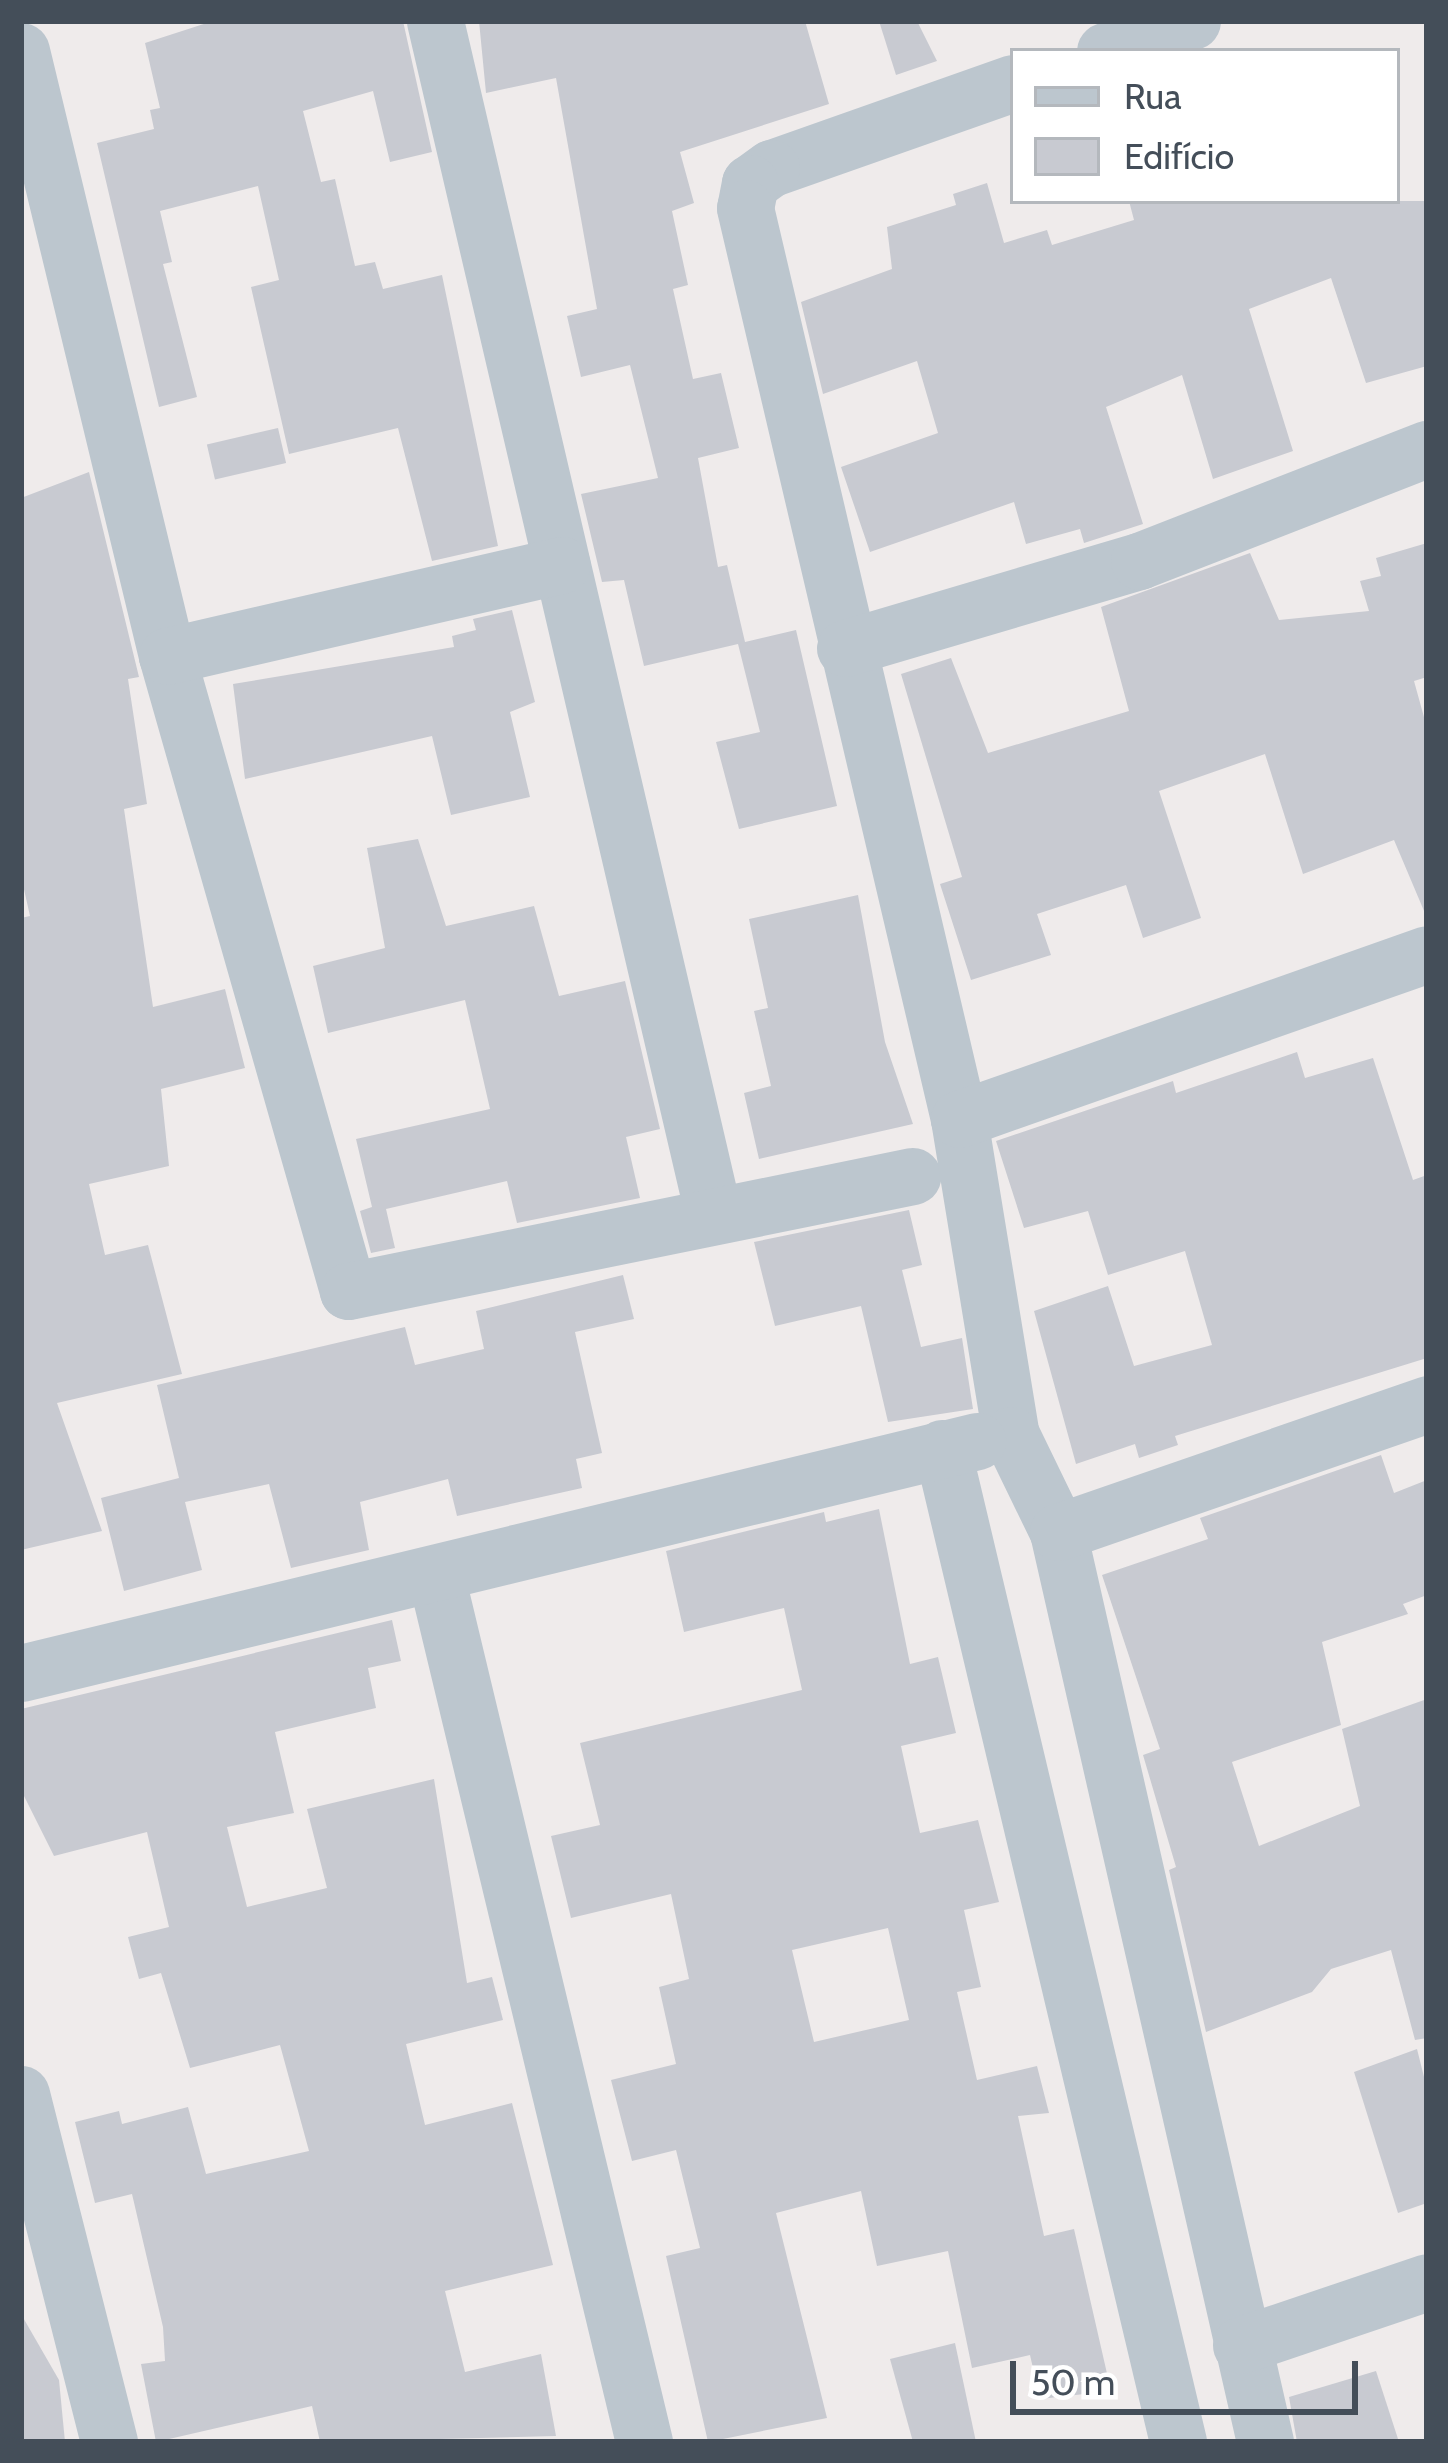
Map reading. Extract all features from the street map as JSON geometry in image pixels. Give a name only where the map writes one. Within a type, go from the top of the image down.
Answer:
[{"type":"street","points":[[435,21],[713,1213]]},
{"type":"street","points":[[1115,48],[1192,21]]},
{"type":"street","points":[[21,51],[167,656],[348,1291],[713,1213],[912,1177]]},
{"type":"street","points":[[1010,84],[750,183],[745,208],[958,1119],[1011,1435],[1058,1532],[1265,2442]]},
{"type":"street","points":[[845,648],[1139,561],[1427,449]]},
{"type":"street","points":[[167,656],[562,565]]},
{"type":"street","points":[[958,1119],[1427,954]]},
{"type":"street","points":[[1058,1532],[1427,1403]]},
{"type":"street","points":[[21,1673],[1011,1435]]},
{"type":"street","points":[[943,1448],[1178,2442]]},
{"type":"street","points":[[436,1576],[644,2442]]},
{"type":"street","points":[[21,2094],[109,2442]]},
{"type":"street","points":[[1241,2345],[1427,2282]]},
{"type":"building","points":[[213,21],[403,21],[432,152],[390,162],[373,91],[303,111],[321,182],[335,179],[355,266],[375,262],[383,289],[442,275],[498,546],[432,561],[398,428],[289,454],[251,287],[279,280],[258,186],[160,211],[172,262],[163,264],[197,397],[159,407],[97,143],[154,129],[150,110],[160,108],[145,43]]},
{"type":"building","points":[[479,21],[805,21],[829,104],[680,152],[694,203],[672,211],[688,285],[673,289],[693,379],[721,373],[739,448],[698,458],[718,567],[727,565],[745,642],[796,630],[837,806],[739,829],[716,742],[760,732],[738,644],[644,666],[624,580],[602,582],[581,494],[658,478],[630,365],[581,377],[567,316],[597,309],[556,78],[486,93]]},
{"type":"building","points":[[879,21],[917,21],[937,61],[896,75]]},
{"type":"building","points":[[987,183],[1004,243],[1047,230],[1052,245],[1134,220],[1130,204],[1427,201],[1427,366],[1366,383],[1331,278],[1249,309],[1293,451],[1213,479],[1182,375],[1106,407],[1143,524],[1084,543],[1080,529],[1026,544],[1014,502],[870,552],[841,467],[938,433],[917,361],[823,394],[801,302],[892,269],[887,227],[956,205],[953,194]]},
{"type":"building","points":[[278,428],[286,463],[215,479],[207,444]]},
{"type":"building","points":[[89,472],[139,677],[128,679],[147,804],[124,809],[153,1007],[225,989],[245,1068],[161,1089],[169,1166],[89,1184],[105,1255],[148,1245],[182,1374],[57,1403],[102,1531],[21,1550],[21,918],[30,916],[21,876],[21,498]]},
{"type":"building","points":[[1427,543],[1427,677],[1414,681],[1427,728],[1427,918],[1394,840],[1303,874],[1265,754],[1159,791],[1201,918],[1143,938],[1126,885],[1037,914],[1051,955],[971,980],[940,884],[962,877],[901,674],[951,658],[988,753],[1129,711],[1101,607],[1250,553],[1279,620],[1369,611],[1360,581],[1381,576],[1376,558]]},
{"type":"building","points":[[512,610],[535,702],[510,712],[530,797],[451,815],[432,736],[245,779],[233,684],[454,647],[452,636],[476,630],[473,619]]},
{"type":"building","points":[[418,839],[446,926],[534,906],[559,996],[625,981],[660,1129],[626,1137],[640,1198],[517,1223],[507,1181],[386,1209],[395,1248],[371,1253],[360,1211],[372,1207],[356,1139],[490,1109],[465,1000],[328,1033],[313,966],[385,948],[367,848]]},
{"type":"building","points":[[858,895],[885,1042],[913,1124],[759,1159],[744,1093],[771,1086],[754,1011],[768,1008],[749,919]]},
{"type":"building","points":[[1297,1052],[1305,1078],[1373,1058],[1413,1180],[1427,1175],[1427,1358],[1175,1436],[1178,1445],[1139,1458],[1135,1444],[1076,1464],[1034,1311],[1108,1286],[1134,1366],[1212,1345],[1185,1251],[1108,1275],[1088,1211],[1024,1228],[996,1141],[1173,1081],[1176,1093]]},
{"type":"building","points":[[909,1210],[922,1265],[902,1270],[921,1347],[962,1338],[973,1409],[888,1422],[861,1306],[775,1326],[754,1242]]},
{"type":"building","points":[[623,1275],[634,1319],[575,1332],[602,1453],[576,1459],[582,1488],[457,1516],[448,1479],[360,1502],[369,1550],[291,1568],[269,1484],[185,1502],[202,1570],[124,1591],[101,1498],[179,1478],[157,1385],[405,1327],[415,1365],[484,1349],[476,1311]]},
{"type":"building","points":[[1381,1455],[1394,1493],[1427,1480],[1427,1595],[1403,1604],[1408,1614],[1322,1642],[1341,1725],[1232,1762],[1259,1846],[1360,1806],[1342,1729],[1427,1699],[1427,2038],[1415,2040],[1391,1950],[1331,1969],[1312,1992],[1206,2032],[1169,1870],[1176,1867],[1143,1755],[1160,1749],[1102,1575],[1208,1539],[1200,1518]]},
{"type":"building","points":[[879,1509],[910,1664],[938,1657],[956,1733],[901,1746],[920,1833],[978,1820],[999,1902],[964,1910],[981,1987],[957,1992],[977,2080],[1037,2066],[1049,2113],[1018,2116],[1044,2236],[1074,2229],[1111,2391],[1040,2399],[1030,2355],[972,2368],[948,2251],[877,2266],[861,2191],[776,2213],[827,2418],[708,2442],[666,2256],[700,2248],[676,2150],[632,2161],[611,2080],[676,2064],[659,1987],[689,1979],[671,1894],[571,1918],[551,1836],[600,1825],[580,1743],[802,1690],[784,1608],[684,1632],[666,1551],[824,1512],[826,1522]],"holes":[[[888,1928],[909,2020],[814,2042],[792,1950]]]},
{"type":"building","points":[[392,1620],[401,1661],[368,1668],[376,1708],[275,1732],[294,1813],[227,1827],[247,1907],[327,1888],[307,1809],[434,1779],[467,1983],[492,1977],[503,2020],[406,2044],[425,2125],[512,2103],[553,2265],[445,2291],[465,2372],[541,2354],[556,2436],[320,2442],[312,2406],[156,2442],[141,2364],[165,2361],[163,2327],[132,2194],[95,2203],[75,2122],[119,2111],[122,2124],[188,2107],[206,2174],[309,2151],[280,2045],[190,2068],[161,1973],[139,1979],[128,1937],[169,1927],[147,1832],[54,1856],[21,1790],[21,1709]]},
{"type":"building","points":[[1417,2049],[1427,2089],[1427,2203],[1398,2213],[1354,2072]]},
{"type":"building","points":[[21,2314],[59,2380],[65,2442],[21,2442]]},
{"type":"building","points":[[955,2343],[976,2442],[913,2442],[890,2359]]},
{"type":"building","points":[[1376,2371],[1399,2442],[1297,2442],[1289,2397]]}]
